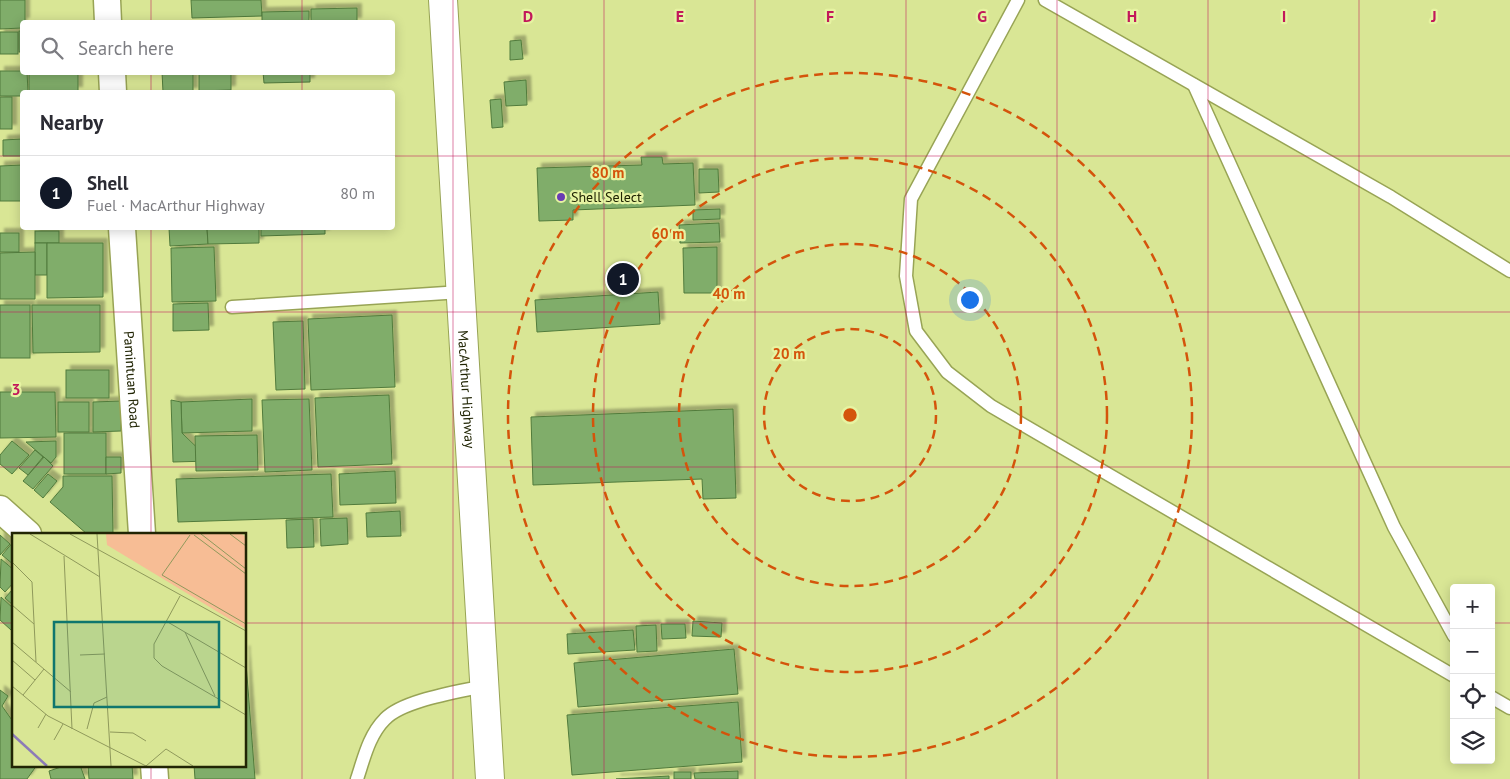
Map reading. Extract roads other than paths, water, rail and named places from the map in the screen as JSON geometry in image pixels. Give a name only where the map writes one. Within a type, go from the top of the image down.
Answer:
[{"type":"highway","name":"MacArthur Highway","points":[[443,0],[490,779]]},
{"type":"street","points":[[107,0],[108,20]]},
{"type":"street","points":[[112,75],[113,90]]},
{"type":"street","name":"Pamintuan Road","points":[[122,230],[142,533]]},
{"type":"street","points":[[0,509],[27,533]]},
{"type":"street","points":[[154,766],[155,779]]},
{"type":"lane","points":[[1018,0],[911,199],[906,276],[916,331],[947,372],[990,406],[1451,674]]},
{"type":"lane","points":[[1045,0],[1391,197],[1510,271]]},
{"type":"lane","points":[[1194,85],[1394,527],[1450,629]]},
{"type":"lane","points":[[232,307],[461,292]]},
{"type":"lane","points":[[357,779],[368,744],[385,718],[412,703],[484,686]]},
{"type":"lane","points":[[1495,699],[1510,708]]},
{"type":"place","name":"Shell Select","points":[[561,197]]},
{"type":"place","name":"Shell","points":[[623,279]]}]
